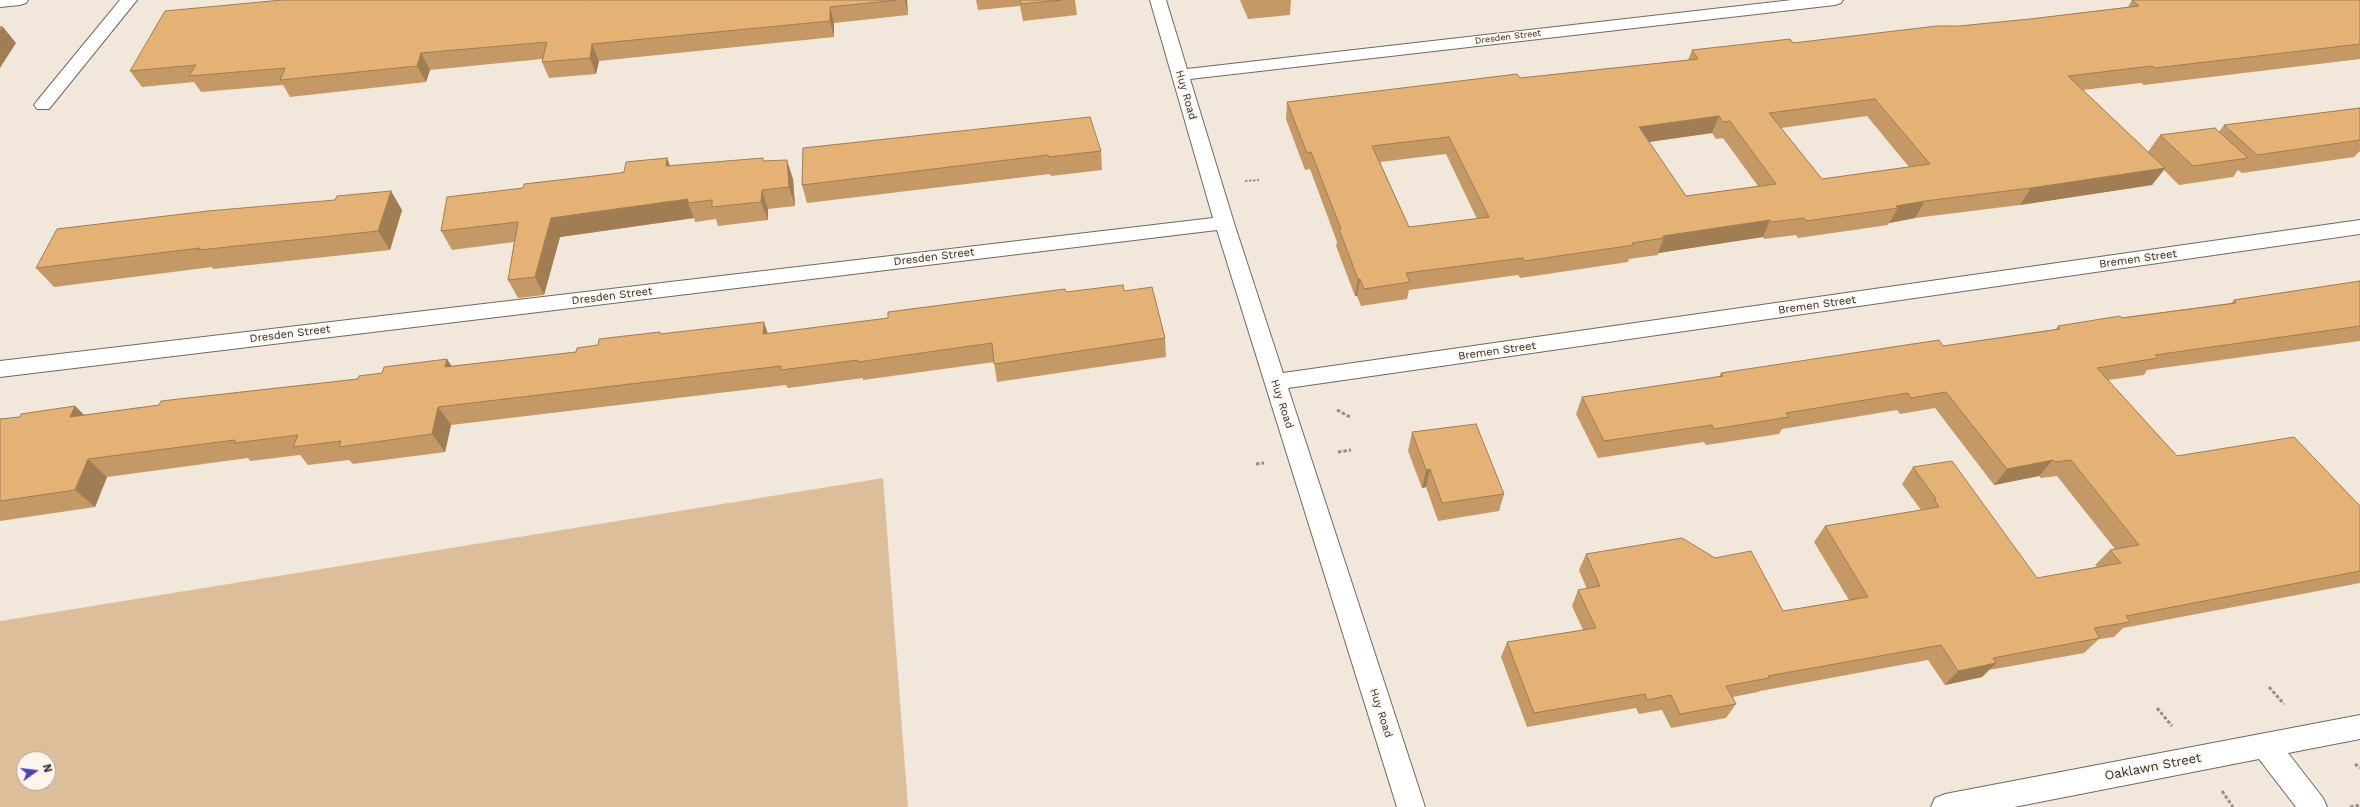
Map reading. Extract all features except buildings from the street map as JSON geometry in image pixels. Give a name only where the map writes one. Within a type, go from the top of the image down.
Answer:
[{"type":"street","points":[[0,2],[20,0]]},
{"type":"street","points":[[43,105],[129,0]]},
{"type":"street","name":"Huy Road","points":[[1158,0],[1224,223],[1411,807]]},
{"type":"street","name":"Dresden Street","points":[[1181,75],[1835,0]]},
{"type":"street","name":"Dresden Street","points":[[0,369],[1224,223]]},
{"type":"street","name":"Bremen Street","points":[[1274,382],[2360,227]]},
{"type":"street","name":"Oaklawn Street","points":[[1945,807],[2360,727]]},
{"type":"street","points":[[2265,746],[2313,807]]},
{"type":"path","points":[[1242,182],[1259,180]]},
{"type":"path","points":[[1337,410],[1350,417]]},
{"type":"path","points":[[1338,452],[1352,450]]},
{"type":"path","points":[[2269,687],[2284,705]]},
{"type":"path","points":[[2157,708],[2172,726]]},
{"type":"path","points":[[2355,764],[2360,768]]},
{"type":"path","points":[[2219,788],[2233,807]]},
{"type":"path","points":[[2350,807],[2360,805]]},
{"type":"shaded area","points":[[883,478],[908,807],[0,807],[0,621]]}]
